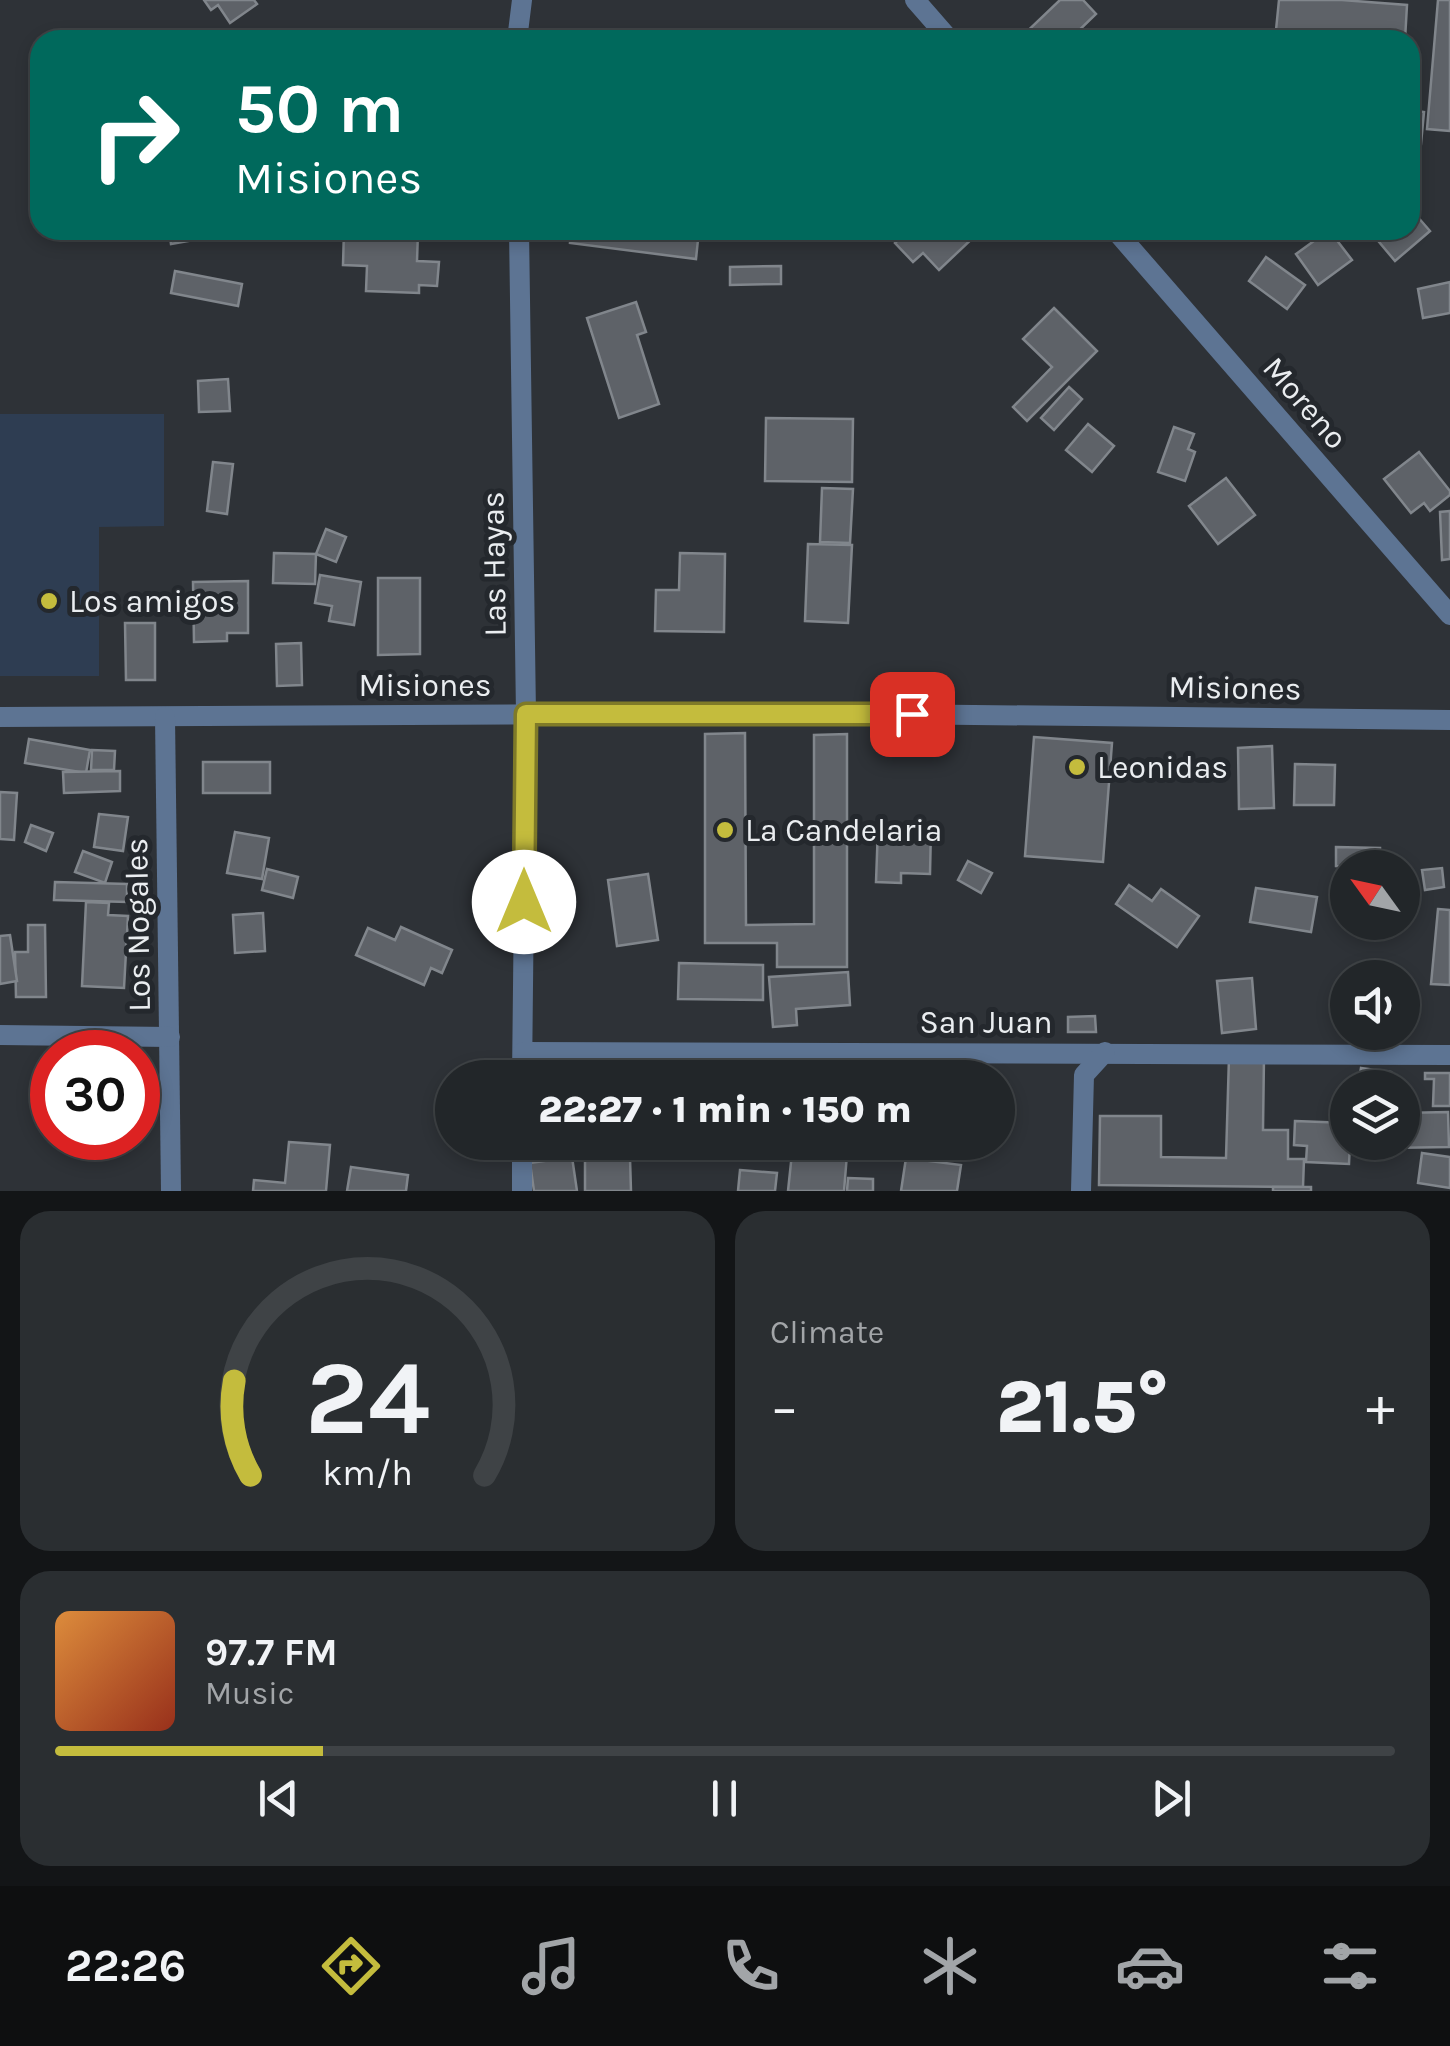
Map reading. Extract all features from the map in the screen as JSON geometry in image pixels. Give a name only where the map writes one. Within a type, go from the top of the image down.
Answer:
[{"type":"street","points":[[518,30],[522,0]]},
{"type":"street","points":[[916,0],[942,30]]},
{"type":"street","name":"Las Hayas","points":[[520,240],[526,714],[522,1060]]},
{"type":"street","name":"Moreno","points":[[1124,240],[1450,615]]},
{"type":"street","name":"Misiones","points":[[0,717],[816,713],[1450,720]]},
{"type":"street","name":"Los Nogales","points":[[165,717],[172,1191]]},
{"type":"street","points":[[0,1035],[170,1037]]},
{"type":"street","name":"San Juan","points":[[522,1052],[1450,1055]]},
{"type":"street","points":[[1081,1191],[1084,1075],[1105,1052]]},
{"type":"street","points":[[522,1160],[522,1191]]},
{"type":"shaded area","name":"Los amigos","points":[[0,414],[164,414],[164,526],[99,527],[99,676],[0,676]]},
{"type":"building","points":[[204,0],[254,0],[257,4],[230,23],[218,5],[211,10]]},
{"type":"building","points":[[1060,0],[1083,0],[1096,14],[1079,30],[1028,30]]},
{"type":"building","points":[[1279,0],[1407,5],[1406,30],[1276,30]]},
{"type":"building","points":[[1438,0],[1450,0],[1450,131],[1427,129]]},
{"type":"building","points":[[1420,111],[1424,112],[1420,144]]},
{"type":"building","points":[[1420,220],[1430,231],[1420,240]]},
{"type":"building","points":[[344,240],[418,240],[417,261],[439,262],[437,286],[419,285],[419,293],[366,291],[367,266],[343,265]]},
{"type":"building","points":[[570,240],[698,240],[696,259],[570,243]]},
{"type":"building","points":[[971,240],[939,270],[923,253],[913,262],[895,243]]},
{"type":"building","points":[[1315,240],[1337,240],[1352,260],[1318,285],[1296,254]]},
{"type":"building","points":[[1377,240],[1420,240],[1395,261]]},
{"type":"building","points":[[1266,257],[1305,285],[1287,309],[1249,281]]},
{"type":"building","points":[[781,266],[781,284],[730,285],[730,267]]},
{"type":"building","points":[[175,271],[242,284],[238,306],[171,293]]},
{"type":"building","points":[[1450,282],[1450,313],[1423,318],[1418,289]]},
{"type":"building","points":[[636,302],[646,332],[637,335],[659,404],[619,418],[587,318]]},
{"type":"building","points":[[1054,308],[1097,351],[1027,421],[1013,407],[1052,367],[1023,339]]},
{"type":"building","points":[[228,379],[230,411],[199,412],[198,381]]},
{"type":"building","points":[[1069,387],[1082,399],[1054,430],[1041,418]]},
{"type":"building","points":[[766,418],[853,419],[852,482],[765,481]]},
{"type":"building","points":[[1088,424],[1114,446],[1092,472],[1066,450]]},
{"type":"building","points":[[1174,427],[1194,434],[1188,449],[1195,452],[1185,481],[1158,472]]},
{"type":"building","points":[[1419,452],[1450,495],[1430,511],[1424,503],[1411,513],[1384,479]]},
{"type":"building","points":[[213,462],[233,464],[227,514],[207,511]]},
{"type":"building","points":[[1226,478],[1255,515],[1218,544],[1189,506]]},
{"type":"building","points":[[822,488],[853,489],[850,543],[820,542]]},
{"type":"building","points":[[1450,511],[1450,559],[1442,560],[1440,512]]},
{"type":"building","points":[[326,529],[346,537],[336,562],[316,554]]},
{"type":"building","points":[[808,544],[852,545],[848,623],[805,621]]},
{"type":"building","points":[[274,553],[316,554],[315,584],[273,583]]},
{"type":"building","points":[[680,553],[725,554],[724,632],[655,631],[656,590],[679,590]]},
{"type":"building","points":[[320,575],[361,582],[354,625],[329,621],[332,606],[315,603]]},
{"type":"building","points":[[378,578],[420,578],[420,654],[378,655]]},
{"type":"building","points":[[248,581],[248,633],[227,633],[227,641],[194,642],[193,582]]},
{"type":"building","points":[[125,623],[155,623],[155,680],[126,680]]},
{"type":"building","points":[[301,643],[302,685],[277,686],[276,644]]},
{"type":"building","name":"La Candelaria","points":[[745,733],[746,925],[814,924],[814,735],[847,734],[847,967],[777,967],[777,943],[705,943],[705,734]]},
{"type":"building","points":[[1034,737],[1112,743],[1103,862],[1025,856]]},
{"type":"building","points":[[29,739],[90,750],[86,773],[25,763]]},
{"type":"building","points":[[1272,746],[1274,808],[1239,809],[1238,748]]},
{"type":"building","points":[[92,750],[115,751],[114,770],[91,770]]},
{"type":"building","points":[[203,762],[270,762],[270,793],[203,793]]},
{"type":"building","points":[[1295,764],[1335,765],[1334,805],[1294,805]]},
{"type":"building","points":[[120,771],[120,791],[64,793],[63,772]]},
{"type":"building","points":[[0,792],[17,793],[14,840],[0,839]]},
{"type":"building","points":[[99,814],[128,817],[123,851],[94,847]]},
{"type":"building","points":[[31,825],[53,833],[46,851],[25,842]]},
{"type":"building","points":[[878,827],[931,829],[930,874],[901,873],[901,883],[876,882]]},
{"type":"building","points":[[235,832],[269,838],[262,879],[227,873]]},
{"type":"building","points":[[1336,847],[1380,848],[1380,850]]},
{"type":"building","points":[[83,851],[112,862],[105,883],[75,872]]},
{"type":"building","points":[[968,861],[992,873],[981,893],[958,880]]},
{"type":"building","points":[[1442,868],[1444,887],[1425,890],[1422,870]]},
{"type":"building","points":[[267,869],[298,877],[293,898],[262,890]]},
{"type":"building","points":[[648,874],[658,940],[617,946],[608,880]]},
{"type":"building","points":[[55,882],[127,884],[127,902],[54,900]]},
{"type":"building","points":[[1129,885],[1152,901],[1161,889],[1199,916],[1177,947],[1116,904]]},
{"type":"building","points":[[1256,888],[1317,897],[1311,932],[1250,922]]},
{"type":"building","points":[[86,902],[109,903],[108,915],[128,916],[124,988],[82,986]]},
{"type":"building","points":[[1438,909],[1450,910],[1450,985],[1431,984]]},
{"type":"building","points":[[263,913],[265,951],[235,953],[233,915]]},
{"type":"building","points":[[28,925],[45,925],[46,997],[16,997],[15,952],[28,952]]},
{"type":"building","points":[[401,927],[452,950],[442,973],[431,968],[424,985],[356,955],[368,928],[395,940]]},
{"type":"building","points":[[10,935],[17,981],[0,984],[0,936]]},
{"type":"building","points":[[679,963],[763,965],[763,1000],[678,999]]},
{"type":"building","points":[[848,972],[850,1005],[796,1009],[797,1025],[773,1027],[769,977]]},
{"type":"building","points":[[1252,978],[1256,1029],[1222,1033],[1217,981]]},
{"type":"building","points":[[1095,1016],[1096,1032],[1068,1032],[1068,1017]]},
{"type":"building","points":[[1229,1057],[1264,1057],[1263,1130],[1288,1130],[1288,1159],[1304,1159],[1303,1187],[1099,1185],[1100,1116],[1161,1116],[1161,1157],[1226,1158]]},
{"type":"building","points":[[1425,1073],[1450,1073],[1450,1106],[1433,1106],[1434,1079],[1425,1079]]},
{"type":"building","points":[[1448,1112],[1449,1147],[1420,1147],[1420,1113]]},
{"type":"building","points":[[1295,1121],[1330,1122],[1330,1160],[1349,1160],[1349,1164],[1306,1162],[1307,1146],[1294,1145]]},
{"type":"building","points":[[289,1142],[330,1145],[326,1191],[253,1191],[254,1180],[285,1183]]},
{"type":"building","points":[[1422,1153],[1450,1157],[1450,1188],[1418,1183]]},
{"type":"building","points":[[572,1160],[577,1191],[534,1191],[530,1163]]},
{"type":"building","points":[[585,1160],[630,1160],[631,1191],[585,1191]]},
{"type":"building","points":[[791,1160],[847,1160],[844,1191],[788,1191]]},
{"type":"building","points":[[906,1160],[961,1165],[957,1191],[901,1191]]},
{"type":"building","points":[[351,1167],[408,1175],[406,1191],[347,1191]]},
{"type":"building","points":[[740,1170],[777,1173],[775,1191],[738,1191]]},
{"type":"building","points":[[848,1178],[873,1179],[873,1191],[847,1191]]},
{"type":"building","points":[[1273,1187],[1311,1187],[1311,1191],[1273,1191]]},
{"type":"place","name":"Los amigos","points":[[49,601]]},
{"type":"place","name":"Leonidas","points":[[1077,767]]},
{"type":"place","name":"La Candelaria","points":[[725,830]]},
{"type":"route","points":[[524,902],[526,714],[912,714]]}]
